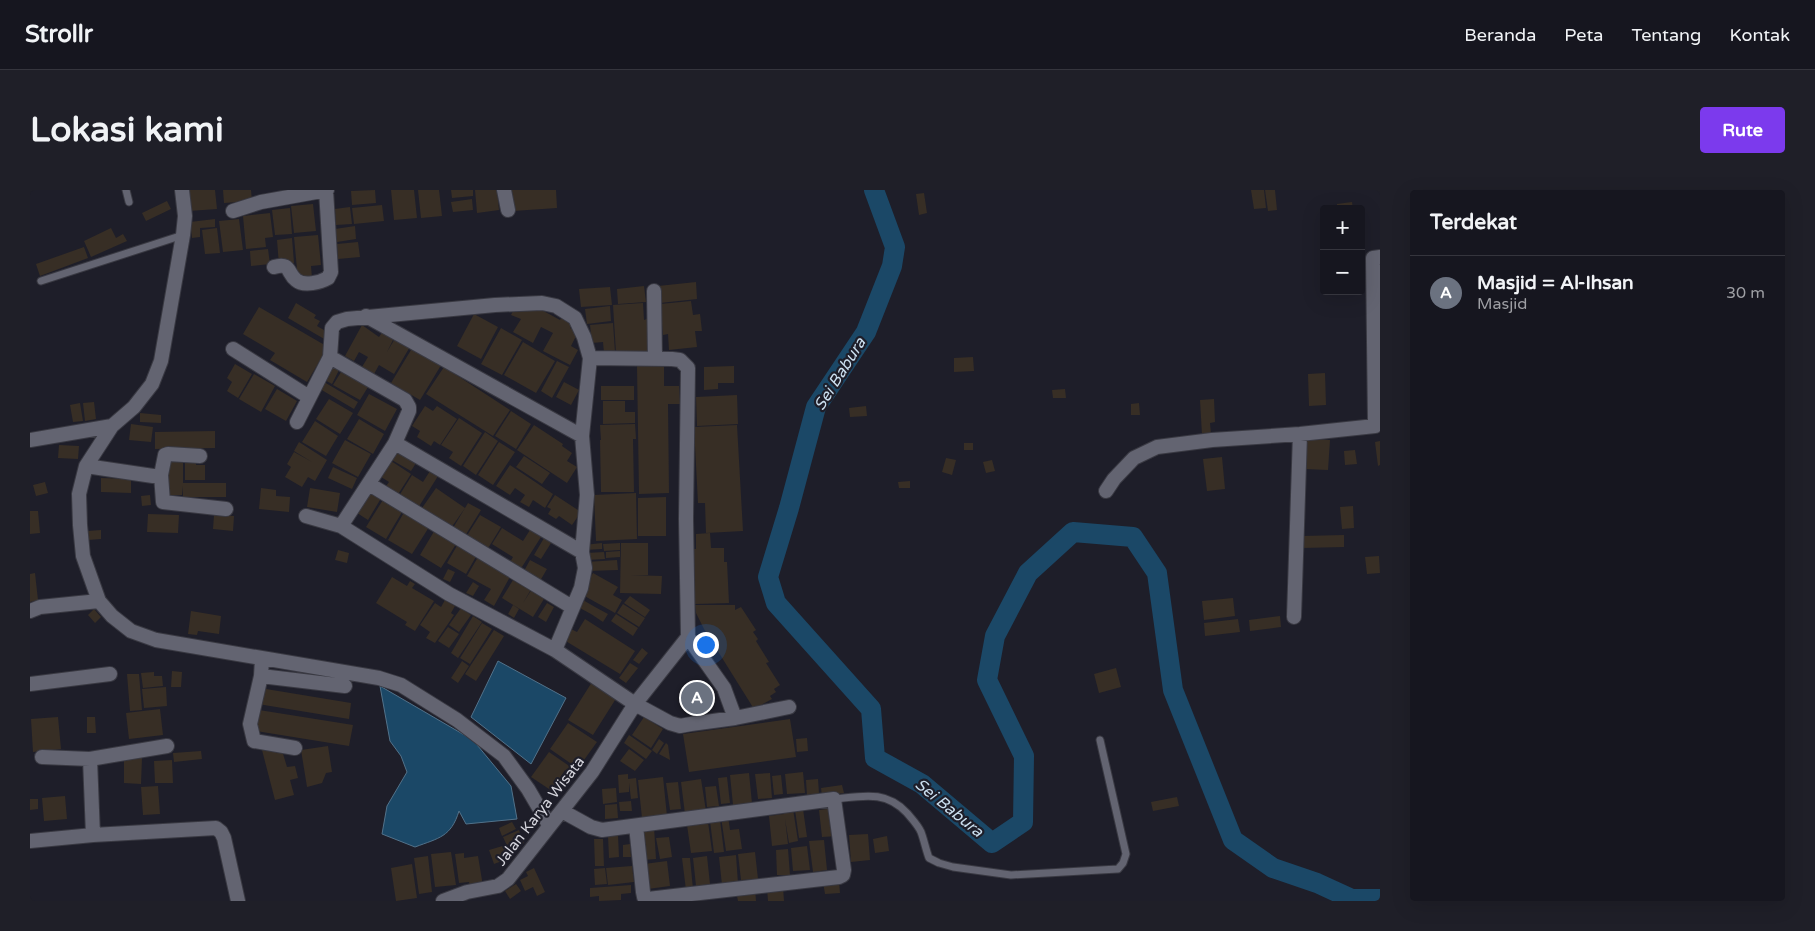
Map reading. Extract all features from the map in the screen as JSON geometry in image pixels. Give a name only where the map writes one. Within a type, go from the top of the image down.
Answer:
[{"type":"street","points":[[182,190],[185,216],[183,235],[161,361],[152,384],[134,407],[112,426],[86,466],[79,494],[83,556],[99,601],[112,616],[130,631],[156,640],[379,678],[401,684],[457,720],[504,756],[528,789],[549,825]]},
{"type":"street","points":[[233,211],[261,196],[326,190],[331,272],[328,278],[316,283],[301,282],[296,280],[286,266],[274,267]]},
{"type":"street","points":[[504,190],[508,210]]},
{"type":"street","points":[[1106,491],[1114,479],[1134,458],[1157,447],[1212,440],[1378,426],[1374,258]]},
{"type":"street","points":[[654,291],[654,359]]},
{"type":"street","points":[[297,422],[330,357],[332,328],[334,325],[347,319],[494,304],[542,303],[556,306],[575,318],[584,337],[590,358],[582,436],[586,495],[582,552],[585,568],[581,588],[555,650]]},
{"type":"street","points":[[366,316],[582,436]]},
{"type":"street","points":[[232,349],[309,397]]},
{"type":"street","points":[[330,357],[408,402],[409,411],[395,443],[341,526]]},
{"type":"street","points":[[590,358],[680,360],[688,368],[686,519],[688,637],[724,688],[736,718]]},
{"type":"street","points":[[30,440],[112,426]]},
{"type":"street","points":[[1294,617],[1300,434]]},
{"type":"street","points":[[395,443],[582,552]]},
{"type":"street","points":[[200,456],[165,455],[161,475],[163,502],[226,509]]},
{"type":"street","points":[[86,466],[153,476],[161,475]]},
{"type":"street","points":[[369,484],[572,607]]},
{"type":"street","points":[[306,516],[341,526],[449,594],[555,650],[635,704],[670,723],[680,726],[736,718],[789,707]]},
{"type":"street","points":[[30,611],[40,607],[99,601]]},
{"type":"street","name":"Jalan Karya Wisata","points":[[444,901],[467,892],[498,886],[514,872],[592,772],[635,704],[688,637]]},
{"type":"street","points":[[262,659],[262,676],[250,724],[254,741],[295,748]]},
{"type":"street","points":[[30,684],[110,674]]},
{"type":"street","points":[[262,676],[345,686]]},
{"type":"street","points":[[42,756],[90,758],[167,746]]},
{"type":"street","points":[[90,758],[93,836]]},
{"type":"street","points":[[562,811],[591,827],[602,830],[834,799],[844,870],[843,874],[839,877],[648,899],[644,897],[643,892],[636,826]]},
{"type":"street","points":[[30,842],[216,828],[224,838],[238,901]]},
{"type":"lane","points":[[126,190],[129,202]]},
{"type":"lane","points":[[41,281],[183,235]]},
{"type":"lane","points":[[834,799],[866,796],[885,797],[898,804],[921,832],[930,858],[953,867],[1011,876],[1118,868],[1123,863],[1126,854],[1100,740]]},
{"type":"water","points":[[498,661],[566,698],[531,764],[471,717]]},
{"type":"water","points":[[380,686],[473,740],[511,786],[517,819],[466,824],[459,811],[456,820],[448,831],[437,839],[415,847],[382,834],[387,806],[407,772],[401,756],[390,741]]},
{"type":"building","points":[[187,190],[215,190],[217,209],[189,211]]},
{"type":"building","points":[[223,190],[251,190],[252,201],[224,203]]},
{"type":"building","points":[[375,190],[376,203],[352,205],[351,191]]},
{"type":"building","points":[[391,190],[414,190],[417,218],[394,220]]},
{"type":"building","points":[[418,190],[439,190],[442,216],[421,218]]},
{"type":"building","points":[[451,190],[473,190],[473,196],[452,198]]},
{"type":"building","points":[[475,190],[497,190],[499,210],[477,213]]},
{"type":"building","points":[[512,190],[556,190],[557,208],[513,211]]},
{"type":"building","points":[[1251,190],[1264,190],[1266,208],[1254,209]]},
{"type":"building","points":[[1265,190],[1275,190],[1277,210],[1268,211]]},
{"type":"building","points":[[924,193],[927,213],[919,215],[916,194]]},
{"type":"building","points":[[472,199],[473,210],[453,212],[451,202]]},
{"type":"building","points":[[167,201],[171,209],[146,221],[142,213]]},
{"type":"building","points":[[1352,202],[1352,205],[1337,205]]},
{"type":"building","points":[[313,204],[316,231],[294,233],[291,206]]},
{"type":"building","points":[[382,205],[384,221],[354,224],[352,208]]},
{"type":"building","points":[[350,207],[352,224],[336,225],[335,209]]},
{"type":"building","points":[[290,208],[292,234],[275,235],[272,210]]},
{"type":"building","points":[[270,213],[273,237],[265,238],[266,247],[246,249],[243,216]]},
{"type":"building","points":[[215,219],[215,227],[200,228],[200,237],[192,238],[190,222]]},
{"type":"building","points":[[239,219],[243,250],[223,252],[219,221]]},
{"type":"building","points":[[355,226],[356,239],[337,242],[335,229]]},
{"type":"building","points":[[111,228],[116,238],[123,234],[127,241],[91,257],[84,241]]},
{"type":"building","points":[[217,228],[220,253],[205,254],[202,230]]},
{"type":"building","points":[[318,235],[321,265],[311,266],[312,278],[298,280],[294,237]]},
{"type":"building","points":[[292,238],[294,263],[279,265],[277,240]]},
{"type":"building","points":[[358,242],[360,257],[338,259],[337,244]]},
{"type":"building","points":[[84,247],[88,258],[40,276],[36,264]]},
{"type":"building","points":[[268,249],[270,264],[251,266],[250,251]]},
{"type":"building","points":[[696,282],[697,299],[660,303],[658,286]]},
{"type":"building","points":[[644,286],[646,302],[618,304],[617,289]]},
{"type":"building","points":[[610,287],[612,305],[581,307],[579,289]]},
{"type":"building","points":[[691,301],[693,315],[700,314],[702,331],[695,331],[697,347],[669,350],[668,334],[663,335],[660,304]]},
{"type":"building","points":[[296,303],[316,315],[314,318],[320,321],[317,326],[329,333],[326,340],[288,318]]},
{"type":"building","points":[[529,303],[560,320],[563,315],[574,321],[570,328],[578,332],[571,346],[578,350],[570,365],[543,351],[553,333],[541,327],[533,343],[513,332],[521,319],[511,315],[516,305]]},
{"type":"building","points":[[643,303],[644,320],[647,319],[649,351],[616,353],[613,305]]},
{"type":"building","points":[[610,306],[611,321],[587,324],[585,309]]},
{"type":"building","points":[[259,307],[328,347],[307,382],[270,360],[275,353],[243,334]]},
{"type":"building","points":[[474,314],[498,327],[481,359],[457,346]]},
{"type":"building","points":[[613,323],[615,352],[604,353],[603,342],[592,343],[590,325]]},
{"type":"building","points":[[362,325],[379,337],[385,328],[396,334],[387,352],[396,337],[411,345],[394,374],[379,365],[374,374],[362,367],[368,357],[359,352],[354,361],[345,356]]},
{"type":"building","points":[[501,328],[522,340],[502,375],[481,364]]},
{"type":"building","points":[[523,342],[555,361],[536,393],[504,375]]},
{"type":"building","points":[[414,345],[443,362],[420,400],[391,383]]},
{"type":"building","points":[[973,357],[974,371],[954,372],[954,358]]},
{"type":"building","points":[[557,361],[569,367],[552,398],[541,391]]},
{"type":"building","points":[[235,364],[252,374],[238,398],[227,391],[232,382],[227,378]]},
{"type":"building","points":[[664,365],[664,386],[679,386],[680,404],[668,404],[669,493],[639,494],[637,366]]},
{"type":"building","points":[[330,366],[339,370],[332,384],[323,379]]},
{"type":"building","points":[[734,366],[734,383],[718,383],[718,389],[704,390],[704,367]]},
{"type":"building","points":[[444,367],[510,410],[493,436],[426,394]]},
{"type":"building","points":[[341,372],[368,387],[360,400],[333,385]]},
{"type":"building","points":[[1325,373],[1326,405],[1309,406],[1308,374]]},
{"type":"building","points":[[254,374],[275,386],[261,412],[239,399]]},
{"type":"building","points":[[324,382],[358,402],[354,409],[320,389]]},
{"type":"building","points":[[564,382],[579,390],[571,405],[556,397]]},
{"type":"building","points":[[601,386],[634,386],[634,400],[601,400]]},
{"type":"building","points":[[277,389],[297,401],[286,421],[265,409]]},
{"type":"building","points":[[1065,389],[1066,398],[1053,398],[1052,390]]},
{"type":"building","points":[[369,394],[397,409],[385,431],[357,415]]},
{"type":"building","points":[[737,395],[738,424],[697,426],[696,397]]},
{"type":"building","points":[[329,399],[353,413],[340,434],[316,419]]},
{"type":"building","points":[[1214,399],[1215,422],[1210,423],[1211,434],[1202,435],[1200,400]]},
{"type":"building","points":[[603,401],[625,401],[625,412],[635,412],[635,423],[603,424]]},
{"type":"building","points":[[94,402],[96,419],[85,421],[83,403]]},
{"type":"building","points":[[80,403],[83,421],[73,422],[70,405]]},
{"type":"building","points":[[1139,403],[1140,415],[1131,415],[1131,404]]},
{"type":"building","points":[[425,406],[433,411],[437,406],[457,419],[440,445],[434,441],[431,446],[417,437],[420,431],[412,426]]},
{"type":"building","points":[[866,406],[867,416],[850,417],[849,408]]},
{"type":"building","points":[[511,411],[531,424],[516,449],[495,436]]},
{"type":"building","points":[[140,413],[161,415],[161,423],[140,422]]},
{"type":"building","points":[[459,418],[482,433],[461,466],[449,458],[453,452],[441,445]]},
{"type":"building","points":[[359,419],[384,434],[373,454],[347,439]]},
{"type":"building","points":[[315,421],[338,436],[326,456],[302,442]]},
{"type":"building","points":[[131,424],[153,427],[151,442],[129,440]]},
{"type":"building","points":[[635,424],[636,439],[633,439],[634,492],[601,492],[600,425]]},
{"type":"building","points":[[534,425],[563,444],[562,446],[572,453],[567,461],[577,467],[567,483],[517,450]]},
{"type":"building","points":[[737,425],[743,531],[706,533],[705,503],[698,503],[694,427]]},
{"type":"building","points":[[215,431],[215,448],[155,449],[155,432]]},
{"type":"building","points":[[485,432],[498,441],[476,475],[463,466]]},
{"type":"building","points":[[1307,439],[1330,440],[1328,470],[1305,469]]},
{"type":"building","points":[[345,440],[371,454],[358,477],[332,463]]},
{"type":"building","points":[[1380,441],[1380,465],[1378,466],[1375,442]]},
{"type":"building","points":[[299,442],[327,460],[315,481],[308,477],[302,487],[285,477],[291,467],[287,464],[294,452],[312,462],[294,451]]},
{"type":"building","points":[[499,442],[515,452],[493,485],[478,475]]},
{"type":"building","points":[[964,443],[973,443],[973,450],[964,450]]},
{"type":"building","points":[[59,445],[79,446],[78,459],[58,458]]},
{"type":"building","points":[[396,450],[416,463],[411,471],[390,459]]},
{"type":"building","points":[[1355,450],[1357,464],[1345,465],[1344,451]]},
{"type":"building","points":[[524,456],[550,473],[542,484],[516,467]]},
{"type":"building","points":[[1222,457],[1225,489],[1207,491],[1203,459]]},
{"type":"building","points":[[946,458],[956,460],[952,475],[942,472]]},
{"type":"building","points":[[388,459],[411,474],[397,496],[384,489],[389,482],[378,475]]},
{"type":"building","points":[[169,460],[183,460],[183,483],[226,483],[226,497],[183,497],[183,486],[182,495],[169,495]]},
{"type":"building","points":[[185,460],[196,460],[196,465],[205,465],[205,480],[185,480]]},
{"type":"building","points":[[992,460],[995,471],[986,473],[983,462]]},
{"type":"building","points":[[510,465],[553,494],[545,508],[533,500],[529,507],[520,502],[525,495],[515,488],[510,495],[496,486]]},
{"type":"building","points":[[333,467],[357,478],[352,489],[328,478]]},
{"type":"building","points":[[430,471],[438,476],[418,508],[399,496],[412,475],[423,482]]},
{"type":"building","points":[[101,478],[131,479],[131,493],[101,492]]},
{"type":"building","points":[[910,481],[910,488],[899,488],[898,482]]},
{"type":"building","points":[[45,482],[48,493],[36,496],[33,485]]},
{"type":"building","points":[[369,486],[383,495],[368,520],[354,511]]},
{"type":"building","points":[[261,488],[276,490],[276,496],[290,497],[289,512],[259,509]]},
{"type":"building","points":[[310,488],[340,493],[337,512],[307,507]]},
{"type":"building","points":[[436,488],[465,508],[451,528],[422,508]]},
{"type":"building","points":[[636,493],[637,539],[596,541],[594,495]]},
{"type":"building","points":[[150,495],[151,505],[142,506],[141,496]]},
{"type":"building","points":[[386,495],[405,507],[386,539],[366,527]]},
{"type":"building","points":[[555,495],[581,512],[572,525],[559,516],[556,519],[548,514],[551,509],[547,507]]},
{"type":"building","points":[[666,497],[666,536],[638,536],[638,498]]},
{"type":"building","points":[[468,503],[481,510],[465,536],[453,528]]},
{"type":"building","points":[[1353,506],[1354,528],[1342,529],[1340,507]]},
{"type":"building","points":[[406,509],[431,524],[412,554],[388,540]]},
{"type":"building","points":[[30,511],[38,511],[40,533],[30,534]]},
{"type":"building","points":[[148,514],[179,515],[178,533],[147,532]]},
{"type":"building","points":[[214,515],[234,516],[233,531],[213,529]]},
{"type":"building","points":[[480,515],[501,527],[487,550],[466,537]]},
{"type":"building","points":[[436,528],[458,541],[441,568],[420,555]]},
{"type":"building","points":[[502,528],[523,541],[530,530],[541,537],[520,570],[509,564],[513,557],[492,544]]},
{"type":"building","points":[[101,530],[101,539],[88,540],[88,531]]},
{"type":"building","points":[[710,533],[711,548],[724,548],[724,562],[727,562],[729,603],[695,604],[692,549],[696,549],[696,534]]},
{"type":"building","points":[[1344,535],[1344,547],[1302,548],[1302,536]]},
{"type":"building","points":[[544,538],[551,543],[541,559],[534,555]]},
{"type":"building","points":[[602,543],[602,549],[584,550],[584,545]]},
{"type":"building","points":[[620,543],[620,550],[604,551],[603,544]]},
{"type":"building","points":[[621,543],[648,543],[648,575],[631,575],[662,576],[661,594],[620,593]]},
{"type":"building","points":[[458,544],[477,555],[466,574],[447,563]]},
{"type":"building","points":[[338,550],[349,553],[347,563],[335,560]]},
{"type":"building","points":[[620,551],[620,557],[606,558],[606,552]]},
{"type":"building","points":[[604,552],[605,559],[586,560],[586,553]]},
{"type":"building","points":[[1379,556],[1380,573],[1367,574],[1365,557]]},
{"type":"building","points":[[478,557],[512,573],[494,606],[484,600],[491,589],[467,576]]},
{"type":"building","points":[[530,560],[547,569],[540,581],[524,571]]},
{"type":"building","points":[[617,560],[618,570],[587,571],[587,562]]},
{"type":"building","points":[[448,569],[455,572],[450,582],[443,579]]},
{"type":"building","points":[[35,573],[38,600],[30,602],[30,574]]},
{"type":"building","points":[[593,573],[618,587],[613,595],[622,600],[615,613],[581,594]]},
{"type":"building","points":[[392,577],[407,586],[410,581],[415,584],[412,588],[434,601],[415,631],[405,625],[407,622],[376,603]]},
{"type":"building","points":[[513,580],[521,585],[523,581],[533,586],[523,603],[534,586],[547,594],[533,617],[502,598]]},
{"type":"building","points":[[473,582],[479,586],[473,596],[466,593]]},
{"type":"building","points":[[630,596],[650,610],[645,617],[624,603]]},
{"type":"building","points":[[1233,598],[1235,616],[1204,620],[1202,601]]},
{"type":"building","points":[[445,600],[455,606],[451,613],[454,615],[435,643],[426,638],[430,632],[420,625],[435,603],[441,607]]},
{"type":"building","points":[[583,600],[595,607],[591,614],[578,607]]},
{"type":"building","points":[[547,603],[554,607],[546,622],[538,617]]},
{"type":"building","points":[[623,604],[645,618],[639,627],[617,613]]},
{"type":"building","points":[[513,605],[519,609],[514,618],[508,614]]},
{"type":"building","points":[[695,605],[735,605],[735,610],[741,607],[756,630],[753,632],[758,639],[756,641],[769,662],[766,663],[780,685],[774,689],[776,692],[770,696],[772,699],[754,709],[704,629],[696,613]]},
{"type":"building","points":[[595,607],[608,614],[603,622],[591,614]]},
{"type":"building","points":[[461,608],[471,615],[459,632],[449,625]]},
{"type":"building","points":[[94,609],[101,617],[95,623],[88,615]]},
{"type":"building","points":[[191,611],[221,616],[219,634],[198,631],[197,635],[188,634]]},
{"type":"building","points":[[616,614],[638,628],[633,636],[611,621]]},
{"type":"building","points":[[473,616],[482,622],[458,658],[451,653]]},
{"type":"building","points":[[1280,616],[1281,627],[1250,631],[1249,620]]},
{"type":"building","points":[[585,619],[635,651],[620,674],[564,640],[571,629],[577,632]]},
{"type":"building","points":[[1238,619],[1240,632],[1205,636],[1204,623]]},
{"type":"building","points":[[482,623],[492,629],[470,664],[460,658]]},
{"type":"building","points":[[448,627],[459,634],[449,648],[438,641]]},
{"type":"building","points":[[494,630],[504,636],[476,681],[465,674]]},
{"type":"building","points":[[642,648],[648,653],[639,664],[633,660]]},
{"type":"building","points":[[462,661],[469,666],[458,683],[451,678]]},
{"type":"building","points":[[630,663],[638,668],[626,683],[619,678]]},
{"type":"building","points":[[1116,668],[1121,687],[1099,693],[1094,674]]},
{"type":"building","points":[[172,671],[182,672],[181,687],[171,687]]},
{"type":"building","points":[[154,672],[154,676],[162,676],[163,686],[143,688],[141,673]]},
{"type":"building","points":[[127,674],[139,674],[142,710],[130,711]]},
{"type":"building","points":[[592,682],[617,697],[593,735],[568,720]]},
{"type":"building","points":[[688,683],[712,688],[707,712],[683,707]]},
{"type":"building","points":[[166,687],[167,706],[144,708],[142,689]]},
{"type":"building","points":[[260,688],[351,703],[349,719],[258,704]]},
{"type":"building","points":[[160,709],[163,735],[129,739],[126,713]]},
{"type":"building","points":[[259,710],[353,725],[349,746],[256,731]]},
{"type":"building","points":[[58,717],[61,749],[33,752],[31,719]]},
{"type":"building","points":[[87,717],[95,717],[96,733],[87,733]]},
{"type":"building","points":[[644,717],[663,729],[651,748],[632,735]]},
{"type":"building","points":[[790,719],[796,757],[689,772],[683,734]]},
{"type":"building","points":[[568,723],[597,742],[584,760],[579,757],[573,765],[550,749]]},
{"type":"building","points":[[629,735],[652,751],[646,759],[624,743]]},
{"type":"building","points":[[807,738],[808,751],[797,752],[796,739]]},
{"type":"building","points":[[659,739],[664,743],[657,754],[652,750]]},
{"type":"building","points":[[666,743],[668,745],[670,760],[659,754]]},
{"type":"building","points":[[328,746],[332,772],[326,773],[322,783],[307,787],[301,750]]},
{"type":"building","points":[[281,747],[287,767],[295,766],[298,778],[290,780],[294,795],[275,800],[262,750]]},
{"type":"building","points":[[629,749],[644,760],[635,771],[620,761]]},
{"type":"building","points":[[201,751],[202,759],[174,762],[173,753]]},
{"type":"building","points":[[549,752],[575,770],[571,775],[565,770],[558,781],[565,786],[558,795],[531,777]]},
{"type":"building","points":[[124,758],[142,758],[141,784],[124,783]]},
{"type":"building","points":[[172,760],[173,783],[155,783],[154,761]]},
{"type":"building","points":[[803,772],[805,793],[787,794],[785,774]]},
{"type":"building","points":[[749,773],[752,803],[733,805],[730,775]]},
{"type":"building","points":[[770,773],[772,798],[758,799],[755,774]]},
{"type":"building","points":[[628,774],[628,779],[636,778],[638,798],[631,799],[629,783],[629,792],[619,793],[618,775]]},
{"type":"building","points":[[781,775],[783,794],[774,795],[772,776]]},
{"type":"building","points":[[663,777],[667,816],[642,818],[638,780]]},
{"type":"building","points":[[727,777],[730,803],[721,804],[718,778]]},
{"type":"building","points":[[701,779],[706,811],[685,814],[681,782]]},
{"type":"building","points":[[818,779],[819,794],[807,795],[806,780]]},
{"type":"building","points":[[678,782],[681,809],[670,810],[666,783]]},
{"type":"building","points":[[842,785],[844,793],[822,796],[821,788]]},
{"type":"building","points":[[158,786],[160,814],[143,815],[141,787]]},
{"type":"building","points":[[716,786],[719,806],[707,807],[705,787]]},
{"type":"building","points":[[616,788],[617,802],[603,804],[602,789]]},
{"type":"building","points":[[65,796],[67,819],[44,821],[42,798]]},
{"type":"building","points":[[1177,797],[1179,806],[1153,811],[1151,802]]},
{"type":"building","points":[[30,799],[38,799],[38,809],[30,810]]},
{"type":"building","points":[[631,801],[632,811],[620,811],[619,802]]},
{"type":"building","points":[[617,804],[618,818],[605,819],[605,805]]},
{"type":"building","points":[[835,808],[838,836],[822,837],[819,810]]},
{"type":"building","points":[[793,809],[798,841],[789,843],[785,819],[788,844],[772,846],[769,816],[784,814],[784,810]]},
{"type":"building","points":[[803,809],[807,837],[799,838],[795,810]]},
{"type":"building","points":[[728,816],[730,830],[739,829],[742,849],[726,851],[721,817]]},
{"type":"building","points":[[720,820],[724,852],[714,853],[710,821]]},
{"type":"building","points":[[512,822],[516,829],[502,836],[499,828]]},
{"type":"building","points":[[708,822],[712,851],[691,853],[687,825]]},
{"type":"building","points":[[654,827],[656,859],[643,860],[641,828]]},
{"type":"building","points":[[519,830],[524,843],[509,850],[503,837]]},
{"type":"building","points":[[868,834],[870,860],[851,862],[849,835]]},
{"type":"building","points":[[618,835],[619,857],[609,858],[608,836]]},
{"type":"building","points":[[887,836],[889,851],[875,853],[873,839]]},
{"type":"building","points":[[669,837],[672,857],[660,859],[656,838]]},
{"type":"building","points":[[594,839],[603,839],[604,866],[595,866]]},
{"type":"building","points":[[824,840],[827,870],[813,872],[809,841]]},
{"type":"building","points":[[630,844],[631,857],[623,857],[623,845]]},
{"type":"building","points":[[506,845],[510,858],[494,864],[489,850]]},
{"type":"building","points":[[807,846],[810,870],[793,871],[791,848]]},
{"type":"building","points":[[788,849],[790,875],[777,875],[776,850]]},
{"type":"building","points":[[451,852],[456,885],[435,887],[431,854]]},
{"type":"building","points":[[755,852],[758,879],[741,880],[738,854]]},
{"type":"building","points":[[464,853],[464,858],[478,856],[483,886],[470,888],[469,882],[459,883],[455,854]]},
{"type":"building","points":[[736,855],[738,883],[722,885],[719,857]]},
{"type":"building","points":[[428,856],[432,892],[419,894],[414,858]]},
{"type":"building","points":[[707,856],[710,884],[696,886],[693,858]]},
{"type":"building","points":[[682,858],[690,858],[693,889],[686,890]]},
{"type":"building","points":[[667,861],[670,886],[648,889],[644,864]]},
{"type":"building","points":[[412,864],[417,898],[396,901],[391,868]]},
{"type":"building","points":[[632,866],[634,882],[608,885],[606,868]]},
{"type":"building","points":[[534,868],[545,892],[537,896],[533,887],[525,891],[520,880],[528,876],[526,872]]},
{"type":"building","points":[[605,868],[607,884],[595,885],[594,869]]},
{"type":"building","points":[[839,881],[840,893],[825,894],[823,882]]},
{"type":"building","points":[[516,884],[521,891],[510,899],[505,891]]},
{"type":"building","points":[[631,885],[631,893],[621,894],[621,900],[599,901],[599,896],[590,897],[590,888]]},
{"type":"building","points":[[783,887],[784,901],[768,901],[767,888]]},
{"type":"building","points":[[755,888],[756,901],[738,901],[736,891]]},
{"type":"waterway","name":"Sei Babura","points":[[874,190],[895,247],[892,266],[866,332],[816,407],[768,577],[776,603],[871,709],[875,758],[922,784],[992,843],[1023,822],[1024,756],[987,680],[995,636],[1028,573],[1073,532],[1133,537],[1157,573],[1173,690],[1233,840],[1273,868],[1317,883],[1352,899],[1380,899]]},
{"type":"place","name":"Masjid = Al-Ihsan","points":[[697,698]]}]
